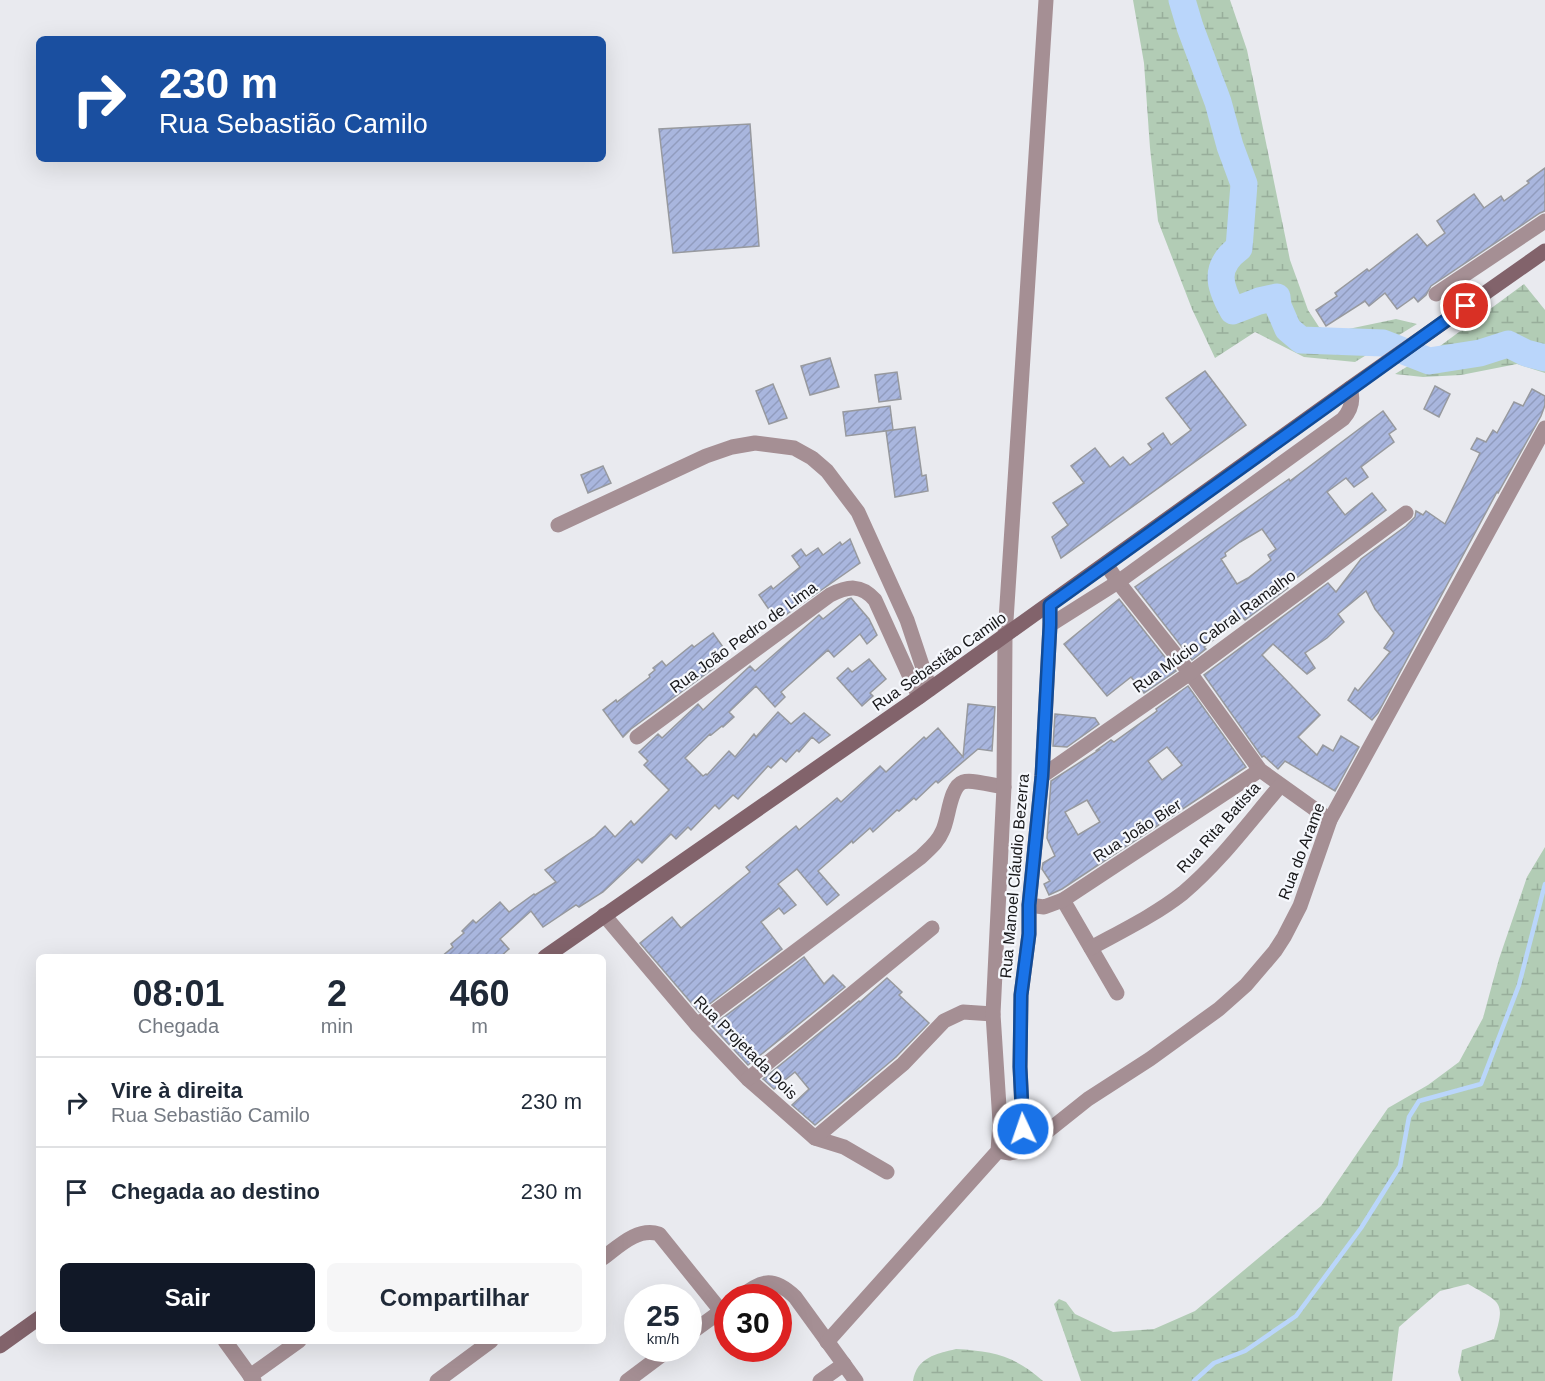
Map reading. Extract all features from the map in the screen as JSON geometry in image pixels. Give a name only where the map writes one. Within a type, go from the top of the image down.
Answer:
[{"type":"main road","name":"Rua Sebastião Camilo","points":[[549,954],[1050,605],[1350,388],[1545,251]]},
{"type":"main road","points":[[0,1346],[36,1320]]},
{"type":"street","points":[[828,1342],[998,1151],[1000,1122],[993,1014],[1004,787],[1005,636],[1046,0]]},
{"type":"street","points":[[1436,294],[1545,221]]},
{"type":"street","points":[[1050,625],[1118,582],[1343,419],[1349,412],[1351,404],[1353,395],[1350,388]]},
{"type":"street","name":"Rua do Arame","points":[[1024,1150],[1088,1099],[1200,1023],[1246,985],[1284,937],[1300,906],[1330,820],[1545,428]]},
{"type":"street","points":[[558,525],[706,456],[732,447],[754,443],[795,448],[812,458],[827,471],[858,512],[908,620],[925,693]]},
{"type":"street","name":"Rua Múcio Cabral Ramalho","points":[[1042,776],[1190,673],[1406,513]]},
{"type":"street","points":[[1106,564],[1190,673],[1260,770],[1330,820]]},
{"type":"street","name":"Rua João Pedro de Lima","points":[[637,737],[830,595],[851,587],[860,588],[875,600],[925,693]]},
{"type":"street","name":"Rua Manoel Cláudio Bezerra","points":[[1024,1150],[1020,1067],[1021,995],[1029,934],[1029,905],[1042,776],[1050,605]]},
{"type":"street","name":"Rua João Bier","points":[[1029,905],[1044,907],[1063,900],[1260,770]]},
{"type":"street","points":[[696,1025],[921,857],[939,839],[953,793],[962,782],[1004,787]]},
{"type":"street","name":"Rua Rita Batista","points":[[1091,948],[1150,915],[1181,894],[1213,864],[1280,786]]},
{"type":"street","points":[[1063,900],[1117,993]]},
{"type":"street","name":"Rua Projetada Dois","points":[[604,915],[696,1025],[748,1079],[815,1138],[844,1147],[887,1172]]},
{"type":"street","points":[[748,1079],[932,928]]},
{"type":"street","points":[[815,1138],[903,1064],[944,1021],[963,1012],[993,1014]]},
{"type":"street","points":[[998,1151],[1010,1153],[1024,1150]]},
{"type":"street","points":[[606,1256],[633,1236],[651,1231],[659,1234],[714,1297]]},
{"type":"street","points":[[760,1284],[769,1282],[778,1284]]},
{"type":"street","points":[[792,1295],[856,1381]]},
{"type":"street","points":[[227,1344],[252,1378],[295,1344]]},
{"type":"street","points":[[436,1381],[487,1344]]},
{"type":"street","points":[[627,1381],[652,1362]]},
{"type":"street","points":[[820,1381],[844,1364]]},
{"type":"green space","points":[[1133,0],[1230,0],[1247,50],[1290,260],[1308,310],[1319,327],[1334,332],[1396,319],[1417,324],[1355,362],[1304,357],[1255,332],[1215,358],[1192,309],[1158,221],[1144,63]]},
{"type":"green space","points":[[1524,284],[1545,310],[1545,373],[1517,364],[1461,375],[1423,377],[1395,374],[1436,349]]},
{"type":"green space","points":[[1545,847],[1545,1381],[1461,1381],[1458,1372],[1462,1350],[1494,1339],[1500,1317],[1498,1304],[1488,1295],[1468,1284],[1440,1291],[1399,1327],[1392,1381],[1081,1381],[1054,1304],[1059,1299],[1066,1302],[1075,1314],[1113,1332],[1154,1329],[1195,1311],[1321,1206],[1388,1108],[1428,1085],[1459,1062],[1483,1018],[1499,959],[1527,877]]},
{"type":"green space","points":[[956,1349],[1003,1356],[1023,1366],[1043,1381],[913,1381],[915,1373],[928,1358]]},
{"type":"building","points":[[750,124],[759,246],[673,253],[659,129]]},
{"type":"building","points":[[1545,168],[1545,211],[1431,286],[1418,302],[1414,297],[1397,309],[1385,293],[1369,306],[1365,301],[1326,326],[1316,310],[1337,296],[1335,293],[1367,269],[1369,271],[1417,234],[1427,246],[1445,233],[1437,221],[1474,194],[1484,208],[1501,196],[1504,201]]},
{"type":"building","points":[[830,358],[839,387],[810,395],[801,366]]},
{"type":"building","points":[[1205,371],[1246,425],[1061,558],[1052,537],[1068,525],[1053,503],[1084,483],[1071,466],[1095,448],[1110,467],[1123,457],[1130,465],[1152,449],[1148,444],[1163,433],[1171,445],[1191,430],[1166,398]]},
{"type":"building","points":[[897,372],[901,399],[879,402],[875,375]]},
{"type":"building","points":[[773,384],[787,418],[769,424],[756,391]]},
{"type":"building","points":[[1435,386],[1450,394],[1439,417],[1424,409]]},
{"type":"building","points":[[1532,389],[1545,396],[1541,416],[1497,492],[1378,713],[1372,720],[1348,700],[1355,688],[1358,691],[1390,652],[1384,648],[1394,633],[1375,609],[1366,591],[1338,614],[1344,622],[1327,638],[1305,653],[1315,668],[1307,674],[1273,644],[1262,655],[1320,715],[1298,737],[1317,755],[1323,745],[1333,751],[1341,736],[1359,747],[1335,791],[1285,761],[1278,769],[1264,756],[1262,757],[1204,675],[1328,583],[1336,592],[1361,559],[1406,526],[1415,517],[1416,511],[1423,515],[1426,511],[1445,524],[1480,453],[1471,449],[1477,438],[1486,442],[1493,430],[1497,433],[1514,402],[1523,406]]},
{"type":"building","points":[[890,406],[893,430],[846,436],[843,412]]},
{"type":"building","points":[[1383,411],[1396,429],[1389,434],[1394,442],[1361,467],[1368,477],[1354,487],[1346,478],[1327,492],[1345,515],[1372,493],[1386,510],[1286,586],[1288,588],[1204,647],[1206,649],[1192,660],[1135,587],[1289,479],[1290,481]],"holes":[[[1262,529],[1276,549],[1268,555],[1271,560],[1237,584],[1221,559],[1226,556],[1225,553],[1240,542]]]},
{"type":"building","points":[[915,427],[922,476],[926,475],[928,491],[895,497],[886,431]]},
{"type":"building","points":[[603,466],[611,483],[588,493],[581,475]]},
{"type":"building","points":[[850,539],[860,563],[777,621],[759,595],[771,586],[773,589],[800,567],[792,556],[801,549],[806,556],[818,548],[823,555],[840,542],[842,545]]},
{"type":"building","points":[[851,598],[869,619],[877,635],[867,644],[860,634],[834,657],[828,650],[781,692],[785,697],[775,707],[756,686],[729,712],[734,717],[723,727],[710,734],[685,758],[703,776],[707,775],[729,751],[735,757],[754,734],[756,737],[778,712],[791,724],[804,713],[830,735],[819,743],[812,737],[799,752],[797,750],[786,762],[781,758],[771,768],[768,766],[738,799],[733,795],[719,809],[715,805],[691,830],[688,827],[676,839],[671,834],[642,863],[638,859],[603,892],[579,907],[576,905],[543,927],[531,911],[500,939],[509,949],[503,954],[445,954],[453,947],[451,944],[464,933],[462,931],[473,920],[476,923],[500,902],[509,912],[556,882],[545,870],[595,836],[605,826],[615,837],[631,821],[634,825],[669,790],[644,765],[648,761],[639,752],[658,734],[662,738],[698,704],[703,710],[750,666],[755,671],[819,615],[823,619]]},
{"type":"building","points":[[1119,599],[1176,671],[1144,693],[1131,677],[1107,696],[1064,644]]},
{"type":"building","points":[[713,633],[728,654],[712,666],[714,668],[623,737],[603,710],[650,677],[649,675],[655,670],[653,668],[662,661],[666,666],[692,645],[694,647]]},
{"type":"building","points":[[869,659],[886,679],[870,693],[873,696],[862,706],[837,678],[848,668],[852,672]]},
{"type":"building","points":[[1188,686],[1246,767],[1062,889],[1049,895],[1044,884],[1050,881],[1042,869],[1043,863],[1055,856],[1047,838],[1051,781],[1111,740],[1114,742],[1157,711],[1156,709]],"holes":[[[1167,747],[1182,765],[1162,780],[1148,761]],[[1087,800],[1100,822],[1078,835],[1065,812]]]},
{"type":"building","points":[[968,704],[995,707],[992,751],[978,749],[938,783],[936,781],[916,800],[914,798],[899,811],[897,810],[873,832],[870,828],[853,843],[852,841],[818,871],[839,895],[827,905],[797,869],[778,884],[796,905],[784,914],[779,908],[761,922],[782,949],[699,1012],[640,943],[672,917],[681,928],[750,872],[746,867],[796,826],[799,830],[837,798],[841,802],[880,766],[886,772],[924,737],[926,739],[938,728],[963,757]]},
{"type":"building","points":[[1055,714],[1095,718],[1099,724],[1067,747],[1053,746]]},
{"type":"building","points":[[804,957],[824,984],[833,975],[845,987],[748,1065],[712,1026]]},
{"type":"building","points":[[887,978],[902,992],[899,995],[929,1023],[896,1057],[815,1125],[792,1105],[809,1089],[795,1072],[774,1089],[763,1079]]},
{"type":"waterway","points":[[1182,0],[1244,184],[1239,248],[1225,262],[1221,277],[1224,293],[1233,311],[1277,297],[1278,306],[1288,329],[1301,340],[1383,343],[1429,361],[1480,353],[1508,344],[1526,353],[1545,358]]},
{"type":"waterway","points":[[1194,1381],[1214,1363],[1245,1351],[1296,1316],[1361,1228],[1400,1166],[1409,1117],[1419,1101],[1481,1084],[1519,985],[1545,884]]},
{"type":"route","points":[[1023,1129],[1020,1067],[1021,995],[1029,934],[1029,905],[1042,776],[1050,605],[1466,306]]}]
